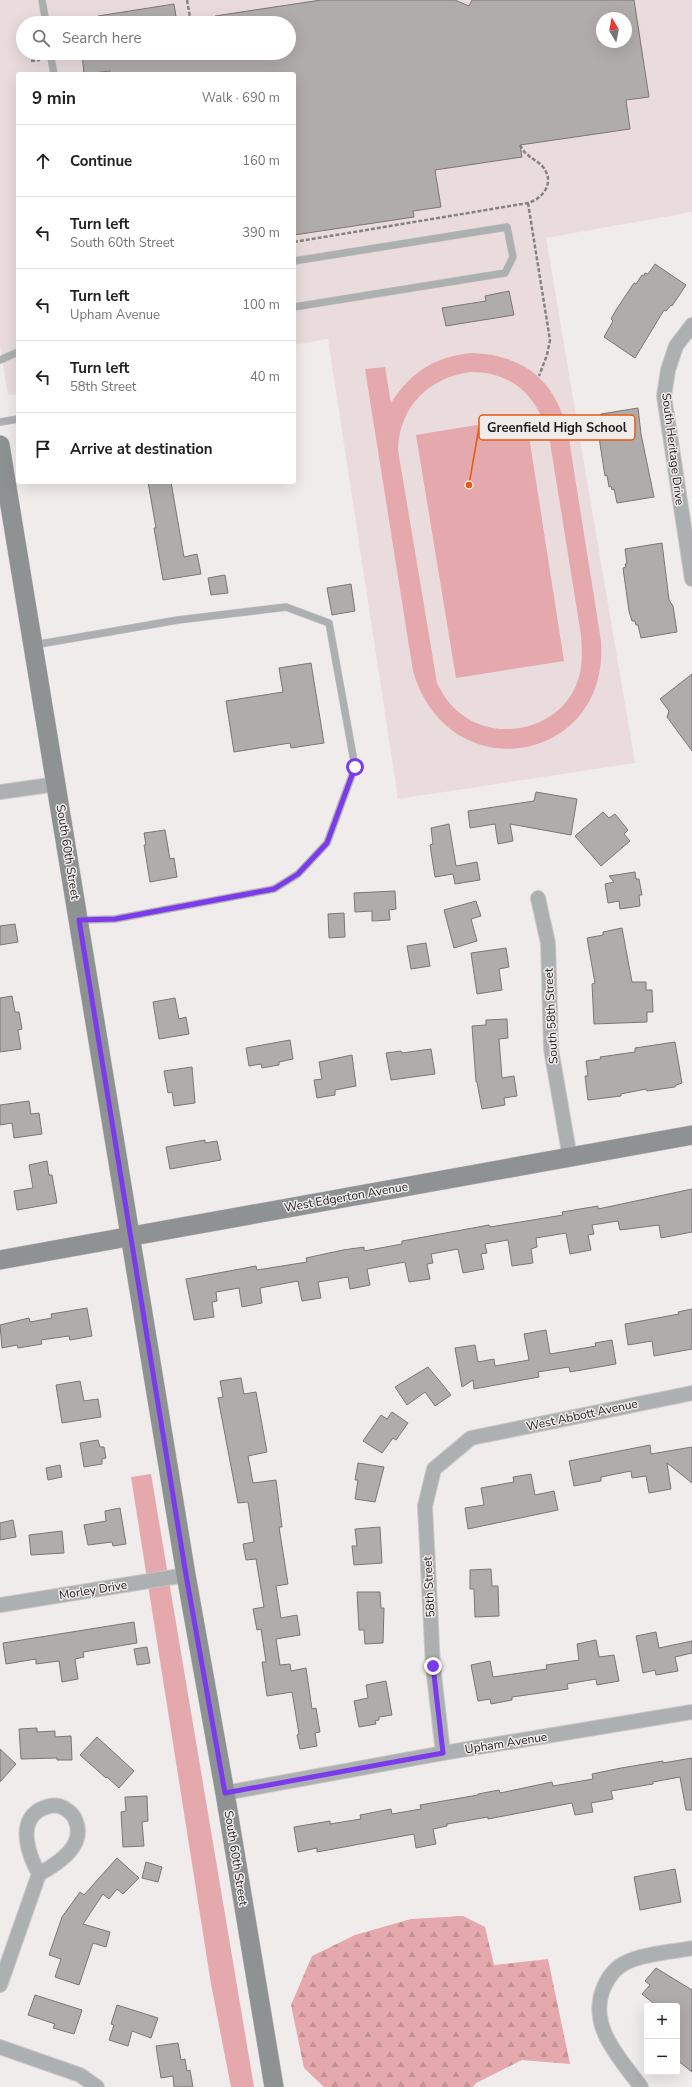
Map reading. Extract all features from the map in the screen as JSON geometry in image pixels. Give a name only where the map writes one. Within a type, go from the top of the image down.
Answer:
[{"type":"street","name":"South Heritage Drive","points":[[692,325],[676,346],[668,370],[664,396],[692,579]]},
{"type":"street","name":"South 60th Street","points":[[0,445],[186,1575],[225,1793],[274,2087]]},
{"type":"street","points":[[0,792],[57,784]]},
{"type":"street","name":"South 58th Street","points":[[538,898],[548,943],[551,1049],[570,1158]]},
{"type":"street","name":"West Edgerton Avenue","points":[[0,1260],[131,1235],[692,1136]]},
{"type":"street","name":"West Abbott Avenue","points":[[471,1438],[692,1393]]},
{"type":"street","name":"58th Street","points":[[443,1753],[433,1666],[425,1506],[434,1469],[471,1438]]},
{"type":"street","name":"Morley Drive","points":[[0,1605],[186,1575]]},
{"type":"street","name":"Upham Avenue","points":[[225,1793],[443,1753],[692,1712]]},
{"type":"street","points":[[0,1984],[39,1874],[55,1865],[69,1852],[78,1838],[79,1828],[73,1814],[59,1806],[47,1806],[34,1814],[26,1829],[27,1844],[32,1860],[39,1874]]},
{"type":"street","points":[[641,2087],[604,2034],[600,2022],[600,2006],[603,1990],[614,1970],[628,1961],[692,1948]]},
{"type":"street","points":[[0,2047],[80,2075],[97,2087]]},
{"type":"lane","points":[[42,0],[45,16]]},
{"type":"lane","points":[[51,60],[54,72]]},
{"type":"lane","points":[[296,261],[507,227],[513,257],[505,272],[296,307]]},
{"type":"lane","points":[[0,360],[16,353]]},
{"type":"lane","points":[[0,422],[16,419]]},
{"type":"lane","points":[[33,645],[178,620],[286,607],[329,623],[355,767],[327,843],[298,874],[274,889],[115,919],[79,920]]},
{"type":"path","points":[[187,0],[190,16]]},
{"type":"path","points":[[296,242],[539,200],[546,192],[548,181],[544,168],[536,160],[527,155],[520,145]]},
{"type":"path","points":[[528,203],[550,340],[547,355],[539,376]]},
{"type":"shaded area","points":[[0,0],[692,0],[692,212],[546,238],[635,763],[398,799],[328,339],[296,345],[296,72],[16,72],[16,394],[8,395],[0,347]]},
{"type":"green space","points":[[472,353],[491,355],[508,359],[523,365],[546,385],[563,415],[568,433],[601,641],[597,683],[580,715],[555,736],[524,748],[490,747],[458,735],[431,709],[413,671],[365,369],[385,367],[391,403],[407,382],[416,374],[435,362],[458,355]],"holes":[[[471,372],[486,373],[500,377],[522,389],[538,410],[544,422],[549,436],[581,635],[582,653],[580,671],[577,683],[569,699],[557,711],[543,721],[526,727],[509,729],[492,728],[476,723],[461,714],[447,700],[437,683],[398,450],[404,420],[410,408],[419,397],[442,380]]]},
{"type":"green space","points":[[526,417],[564,661],[456,678],[416,435]]},
{"type":"green space","points":[[151,1474],[254,2087],[231,2087],[211,1984],[131,1477]]},
{"type":"green space","points":[[463,1916],[485,1927],[494,1965],[548,1959],[570,2064],[522,2060],[476,2083],[473,2087],[324,2087],[304,2068],[291,2005],[312,1956],[355,1935],[411,1919]]},
{"type":"building","points":[[321,0],[455,0],[469,6],[472,0],[634,0],[649,97],[626,100],[630,129],[520,145],[522,157],[435,170],[441,207],[413,211],[414,217],[296,235],[296,72],[84,72],[83,60],[296,60],[296,16],[215,16]]},
{"type":"building","points":[[174,4],[176,16],[98,16]]},
{"type":"building","points":[[655,264],[686,285],[672,306],[671,305],[666,311],[664,310],[635,358],[604,337],[613,321],[611,319],[616,310],[634,283],[636,284],[645,273],[648,274]]},
{"type":"building","points":[[509,291],[514,315],[446,326],[442,308],[486,301],[485,296]]},
{"type":"building","points":[[638,408],[641,434],[654,497],[617,503],[614,489],[612,490],[611,486],[609,487],[607,475],[605,476],[599,433],[602,432],[601,429],[603,429],[601,414]]},
{"type":"building","points":[[148,484],[171,484],[184,557],[197,554],[201,574],[163,580],[154,528],[156,528]]},
{"type":"building","points":[[662,543],[669,600],[673,606],[677,632],[641,638],[638,625],[636,625],[635,621],[632,621],[629,611],[623,568],[626,567],[625,564],[627,564],[625,549]]},
{"type":"building","points":[[225,575],[228,593],[211,595],[208,578]]},
{"type":"building","points":[[351,584],[355,611],[332,615],[327,588]]},
{"type":"building","points":[[311,663],[324,743],[291,748],[290,743],[234,752],[226,701],[283,692],[279,668]]},
{"type":"building","points":[[692,674],[692,751],[667,717],[669,711],[660,699]]},
{"type":"building","points":[[536,792],[577,799],[571,835],[510,824],[513,841],[498,844],[495,824],[470,828],[468,811],[534,801]]},
{"type":"building","points":[[603,812],[609,818],[615,814],[628,830],[624,834],[630,841],[601,866],[575,836]]},
{"type":"building","points":[[449,824],[456,866],[477,862],[480,880],[455,884],[453,874],[435,877],[430,845],[433,844],[431,828]]},
{"type":"building","points":[[165,830],[170,859],[174,858],[177,877],[150,882],[144,845],[146,845],[144,833]]},
{"type":"building","points":[[635,872],[636,879],[639,879],[642,895],[639,895],[640,906],[620,909],[619,901],[608,903],[605,884],[614,882],[609,876]]},
{"type":"building","points":[[395,891],[396,909],[389,910],[390,920],[372,921],[372,911],[355,912],[354,893]]},
{"type":"building","points":[[476,901],[481,916],[471,919],[477,941],[454,948],[444,910]]},
{"type":"building","points":[[344,913],[345,937],[329,938],[328,914]]},
{"type":"building","points":[[15,924],[18,942],[0,945],[0,926]]},
{"type":"building","points":[[622,928],[632,982],[646,982],[646,990],[652,990],[653,1012],[647,1012],[647,1022],[594,1024],[592,984],[595,983],[587,938],[603,935],[603,932]]},
{"type":"building","points":[[426,943],[430,966],[411,969],[407,946]]},
{"type":"building","points":[[506,948],[509,967],[499,969],[502,990],[477,994],[471,953]]},
{"type":"building","points":[[12,996],[15,1012],[19,1012],[22,1029],[18,1030],[21,1049],[0,1052],[0,998]]},
{"type":"building","points":[[175,998],[179,1019],[186,1017],[189,1034],[159,1039],[153,1002]]},
{"type":"building","points":[[507,1019],[508,1038],[499,1039],[502,1078],[514,1076],[517,1096],[504,1098],[505,1105],[482,1109],[476,1082],[472,1026],[486,1025],[486,1020]]},
{"type":"building","points":[[290,1040],[293,1059],[279,1062],[279,1065],[262,1068],[261,1064],[249,1066],[246,1048]]},
{"type":"building","points":[[675,1042],[682,1083],[676,1085],[675,1087],[647,1091],[646,1089],[621,1094],[621,1096],[588,1100],[585,1076],[588,1076],[586,1061],[601,1059],[600,1057],[635,1052],[635,1048]]},
{"type":"building","points":[[431,1049],[435,1074],[391,1080],[386,1053],[401,1051],[402,1053]]},
{"type":"building","points":[[352,1055],[356,1086],[335,1090],[335,1095],[317,1098],[314,1080],[322,1079],[319,1062]]},
{"type":"building","points":[[192,1067],[195,1103],[174,1106],[172,1092],[168,1093],[164,1071]]},
{"type":"building","points":[[29,1101],[31,1114],[39,1113],[42,1134],[14,1138],[12,1123],[0,1125],[0,1105]]},
{"type":"building","points":[[205,1140],[205,1143],[217,1141],[221,1160],[170,1169],[166,1147]]},
{"type":"building","points":[[47,1161],[49,1175],[52,1175],[57,1203],[17,1210],[14,1191],[33,1188],[29,1165]]},
{"type":"building","points":[[692,1189],[692,1232],[661,1238],[659,1225],[620,1230],[618,1221],[592,1225],[594,1234],[588,1235],[591,1250],[570,1254],[566,1233],[536,1238],[537,1247],[531,1249],[533,1263],[512,1266],[508,1240],[485,1244],[487,1253],[481,1254],[484,1269],[463,1273],[458,1249],[431,1254],[433,1263],[427,1264],[430,1279],[409,1282],[405,1262],[367,1269],[370,1285],[350,1289],[348,1277],[318,1282],[321,1298],[302,1301],[298,1281],[260,1288],[262,1303],[242,1307],[239,1288],[216,1292],[217,1301],[212,1302],[214,1317],[194,1320],[186,1279],[256,1266],[257,1270],[307,1262],[306,1258],[343,1250],[364,1247],[364,1251],[402,1244],[402,1241],[489,1225],[490,1227],[563,1215],[562,1212],[598,1206],[598,1209]]},
{"type":"building","points":[[87,1308],[92,1336],[70,1340],[69,1336],[41,1340],[42,1344],[18,1348],[17,1345],[2,1348],[0,1325],[29,1318],[30,1322],[52,1318],[51,1314]]},
{"type":"building","points":[[692,1309],[692,1349],[654,1356],[652,1341],[628,1345],[625,1324],[679,1314],[678,1312]]},
{"type":"building","points":[[546,1330],[550,1354],[596,1346],[595,1343],[612,1340],[616,1364],[570,1372],[569,1367],[538,1372],[539,1377],[474,1389],[473,1380],[462,1387],[455,1348],[475,1345],[478,1362],[494,1359],[495,1366],[529,1360],[524,1334]]},
{"type":"building","points":[[428,1367],[451,1395],[435,1406],[425,1392],[407,1405],[395,1387]]},
{"type":"building","points":[[241,1378],[244,1394],[256,1392],[267,1452],[248,1456],[253,1483],[276,1480],[282,1527],[279,1527],[288,1584],[276,1586],[281,1618],[297,1615],[300,1635],[276,1639],[280,1665],[290,1664],[291,1671],[306,1668],[312,1709],[316,1708],[320,1732],[315,1733],[317,1746],[300,1749],[292,1692],[267,1696],[262,1662],[266,1662],[261,1629],[257,1630],[253,1609],[264,1607],[256,1559],[246,1560],[243,1544],[254,1542],[248,1502],[238,1503],[218,1398],[223,1397],[220,1381]]},
{"type":"building","points":[[80,1381],[84,1401],[98,1399],[101,1417],[62,1423],[56,1385]]},
{"type":"building","points":[[392,1412],[408,1423],[396,1440],[393,1438],[382,1453],[363,1441],[381,1415],[387,1419]]},
{"type":"building","points":[[98,1440],[100,1447],[104,1447],[106,1458],[102,1459],[102,1464],[84,1467],[80,1443]]},
{"type":"building","points":[[650,1445],[651,1454],[692,1447],[692,1483],[667,1463],[671,1489],[649,1493],[646,1476],[632,1478],[631,1471],[601,1477],[601,1481],[574,1486],[569,1461]]},
{"type":"building","points":[[358,1463],[384,1467],[375,1502],[355,1499],[358,1480],[355,1480]]},
{"type":"building","points":[[60,1465],[62,1477],[48,1480],[46,1468]]},
{"type":"building","points":[[531,1474],[535,1495],[554,1491],[558,1510],[468,1529],[465,1508],[484,1505],[481,1488],[514,1482],[513,1477]]},
{"type":"building","points":[[120,1508],[126,1544],[113,1546],[112,1542],[88,1545],[84,1525],[106,1521],[105,1511]]},
{"type":"building","points":[[13,1520],[16,1537],[0,1540],[0,1523]]},
{"type":"building","points":[[380,1527],[382,1563],[354,1565],[352,1546],[357,1546],[355,1529]]},
{"type":"building","points":[[62,1531],[64,1553],[31,1555],[29,1535]]},
{"type":"building","points":[[491,1569],[492,1586],[498,1586],[499,1616],[475,1617],[474,1589],[470,1589],[470,1570]]},
{"type":"building","points":[[357,1592],[380,1592],[381,1608],[384,1608],[383,1643],[365,1644],[364,1630],[359,1630]]},
{"type":"building","points":[[134,1622],[137,1643],[83,1652],[84,1657],[75,1659],[78,1679],[62,1682],[59,1661],[36,1664],[36,1659],[6,1664],[3,1643]]},
{"type":"building","points":[[656,1632],[659,1648],[692,1641],[692,1653],[675,1657],[678,1671],[656,1675],[655,1670],[643,1673],[636,1636]]},
{"type":"building","points":[[596,1640],[599,1657],[614,1655],[619,1681],[597,1685],[596,1679],[567,1684],[568,1689],[512,1697],[512,1700],[491,1704],[490,1699],[478,1701],[471,1665],[490,1661],[493,1677],[547,1669],[546,1665],[579,1660],[577,1644]]},
{"type":"building","points":[[147,1647],[150,1663],[137,1665],[134,1649]]},
{"type":"building","points":[[386,1681],[392,1715],[379,1717],[379,1720],[375,1721],[376,1724],[359,1727],[354,1701],[368,1698],[366,1685]]},
{"type":"building","points":[[37,1728],[37,1732],[55,1731],[55,1737],[71,1736],[72,1760],[57,1760],[57,1758],[21,1759],[19,1729]]},
{"type":"building","points":[[97,1737],[134,1771],[119,1788],[80,1755]]},
{"type":"building","points":[[0,1749],[16,1764],[0,1782]]},
{"type":"building","points":[[692,1758],[692,1810],[686,1810],[680,1777],[653,1782],[653,1784],[611,1791],[613,1799],[591,1803],[593,1812],[575,1815],[572,1803],[488,1819],[488,1817],[447,1824],[447,1826],[433,1829],[436,1844],[416,1848],[414,1834],[317,1852],[317,1848],[298,1852],[294,1827],[330,1821],[330,1824],[361,1819],[360,1815],[391,1809],[392,1814],[421,1809],[420,1805],[499,1790],[500,1793],[552,1782],[553,1786],[593,1779],[592,1774],[621,1768]]},
{"type":"building","points":[[147,1796],[148,1821],[142,1822],[144,1846],[123,1847],[121,1812],[126,1811],[125,1797]]},
{"type":"building","points":[[117,1858],[139,1878],[123,1894],[117,1889],[109,1899],[103,1894],[83,1924],[110,1932],[106,1947],[93,1943],[79,1985],[55,1977],[61,1959],[49,1955],[62,1917],[80,1892],[84,1895]]},
{"type":"building","points":[[146,1862],[162,1867],[158,1882],[142,1878]]},
{"type":"building","points":[[675,1869],[681,1902],[640,1910],[634,1877]]},
{"type":"building","points":[[656,1968],[692,1990],[692,2072],[680,2062],[680,2003],[653,2003],[642,1994],[650,1985],[645,1981]]},
{"type":"building","points":[[35,1995],[82,2010],[74,2034],[53,2028],[55,2024],[28,2015]]},
{"type":"building","points":[[117,2005],[158,2018],[151,2038],[132,2031],[128,2046],[109,2040],[114,2025],[111,2024]]},
{"type":"building","points":[[178,2043],[181,2060],[185,2059],[187,2071],[190,2070],[193,2087],[174,2087],[173,2076],[161,2078],[156,2046]]},
{"type":"place","name":"Greenfield High School","points":[[469,485]]},
{"type":"route","points":[[355,767],[327,843],[298,874],[274,889],[115,919],[79,920],[186,1575],[225,1793],[443,1753],[433,1666]]}]
